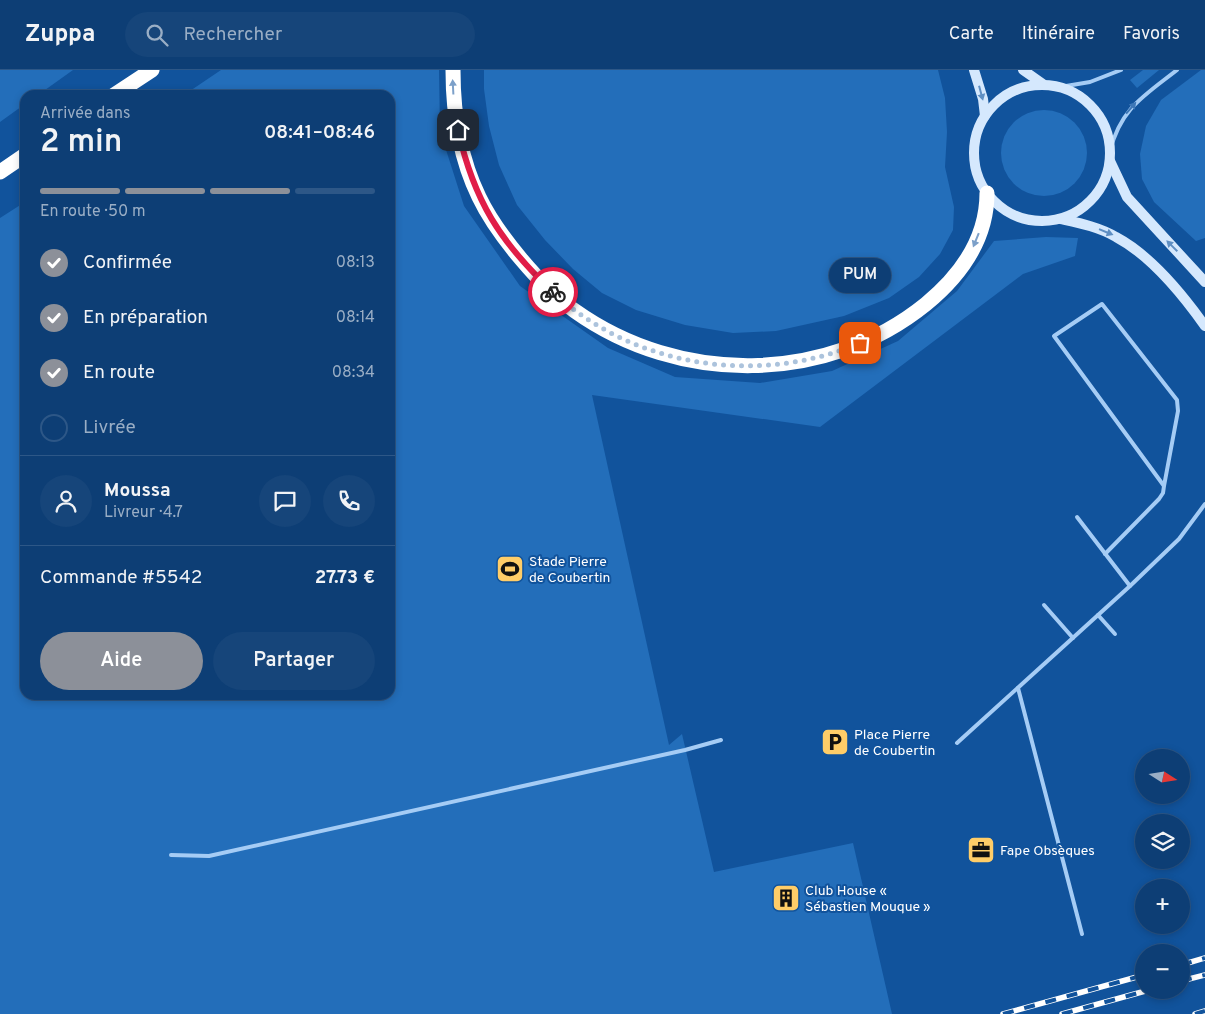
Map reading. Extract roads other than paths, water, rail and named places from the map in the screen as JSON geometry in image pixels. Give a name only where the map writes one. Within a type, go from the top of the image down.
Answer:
[{"type":"highway","points":[[122,90],[152,70]]},
{"type":"highway","points":[[453,70],[455,108],[464,155],[478,195],[500,232],[534,274],[576,311],[632,342],[692,361],[736,366],[772,366],[825,356],[869,339],[917,311],[945,288],[956,276],[973,250],[980,232],[986,211],[987,193]]},
{"type":"highway","points":[[0,172],[20,158]]},
{"type":"main road","points":[[974,70],[983,99],[985,116]]},
{"type":"main road","points":[[1023,70],[1043,84]]},
{"type":"main road","points":[[1110,156],[1104,181],[1093,198],[1078,211],[1060,219],[1040,221],[1019,217],[1001,208],[987,193],[978,177],[974,159],[975,141],[985,116],[996,103],[1010,92],[1026,86],[1043,84],[1060,87],[1078,94],[1099,114],[1107,132],[1110,156],[1126,197],[1205,282]]},
{"type":"main road","points":[[1060,219],[1092,227],[1125,242],[1144,257],[1170,283],[1205,326]]},
{"type":"lane","points":[[1060,87],[1090,82],[1121,70]]},
{"type":"lane","points":[[1110,156],[1114,137],[1126,113],[1137,101],[1177,70]]},
{"type":"lane","points":[[1105,554],[1163,493],[1178,411],[1177,400],[1102,304],[1054,336],[1164,486]]},
{"type":"lane","points":[[957,743],[1130,586],[1178,539],[1205,504]]},
{"type":"lane","points":[[1077,517],[1130,586]]},
{"type":"lane","points":[[1044,605],[1073,638]]},
{"type":"lane","points":[[1098,615],[1115,634]]},
{"type":"lane","points":[[1018,688],[1082,934]]},
{"type":"lane","points":[[171,856],[209,856],[685,750],[721,740]]},
{"type":"railway","points":[[1190,962],[1205,958]]},
{"type":"railway","points":[[1190,979],[1205,975]]},
{"type":"railway","points":[[1003,1014],[1135,977]]},
{"type":"railway","points":[[1062,1014],[1135,994]]},
{"type":"railway","points":[[1195,1014],[1205,1011]]},
{"type":"place","name":"PUM","points":[[860,343]]},
{"type":"place","name":"Stade Pierre de Coubertin","points":[[510,569]]},
{"type":"place","name":"Place Pierre de Coubertin","points":[[835,742]]},
{"type":"place","name":"Fape Obsèques","points":[[981,850]]},
{"type":"place","name":"Club House « Sébastien Mouque »","points":[[786,898]]}]
